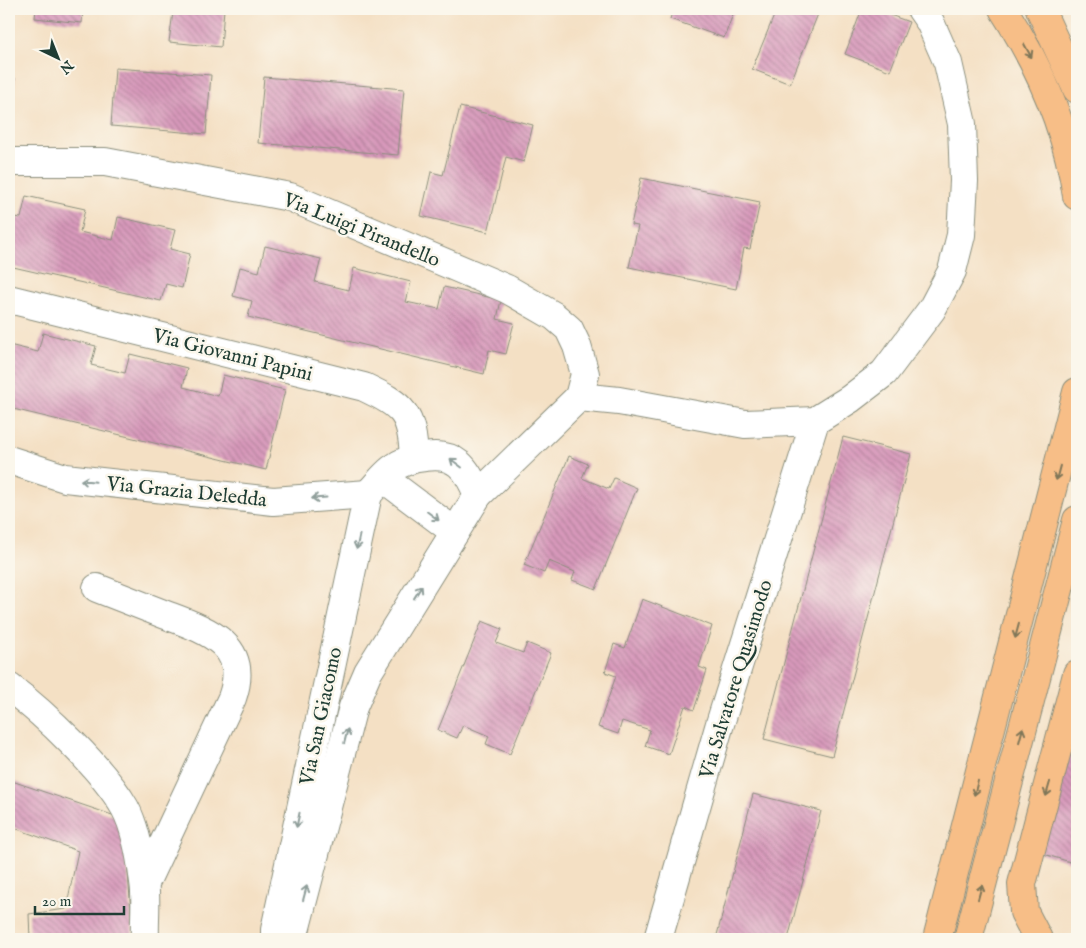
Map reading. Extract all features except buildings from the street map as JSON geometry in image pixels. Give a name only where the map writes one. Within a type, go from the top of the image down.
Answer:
[{"type":"highway","points":[[1003,9],[1037,67],[1050,99],[1069,155],[1077,196]]},
{"type":"highway","points":[[1040,9],[1077,89]]},
{"type":"highway","points":[[937,939],[1066,443],[1077,392]]},
{"type":"highway","points":[[968,939],[1077,520]]},
{"type":"highway","points":[[1038,939],[1024,912],[1022,884],[1077,674]]},
{"type":"street","points":[[579,397],[619,401],[745,424],[815,421],[850,399],[884,373],[932,309],[952,271],[961,234],[964,180],[962,124],[948,63],[930,22],[921,9]]},
{"type":"street","name":"Via Luigi Pirandello","points":[[9,162],[105,162],[290,197],[507,289],[554,316],[569,329],[577,346],[585,374],[579,397]]},
{"type":"street","name":"Via Giovanni Papini","points":[[9,299],[364,387],[386,398],[398,407],[410,421],[414,458]]},
{"type":"street","name":"Via San Giacomo","points":[[289,939],[296,927],[353,707],[368,672],[478,495],[579,397]]},
{"type":"street","name":"Via Salvatore Quasimodo","points":[[658,939],[719,727],[815,421]]},
{"type":"street","points":[[456,532],[375,486],[393,468],[414,458],[445,455],[457,462],[470,476],[478,495]]},
{"type":"street","name":"Via Grazia Deledda","points":[[9,460],[66,478],[273,501],[375,486]]},
{"type":"street","name":"Via San Giacomo","points":[[276,939],[279,910],[375,486]]},
{"type":"street","points":[[97,588],[210,632],[225,646],[236,664],[237,680],[232,698],[145,883]]},
{"type":"street","points":[[9,687],[65,736],[90,763],[125,808],[135,837],[145,883],[145,939]]}]
